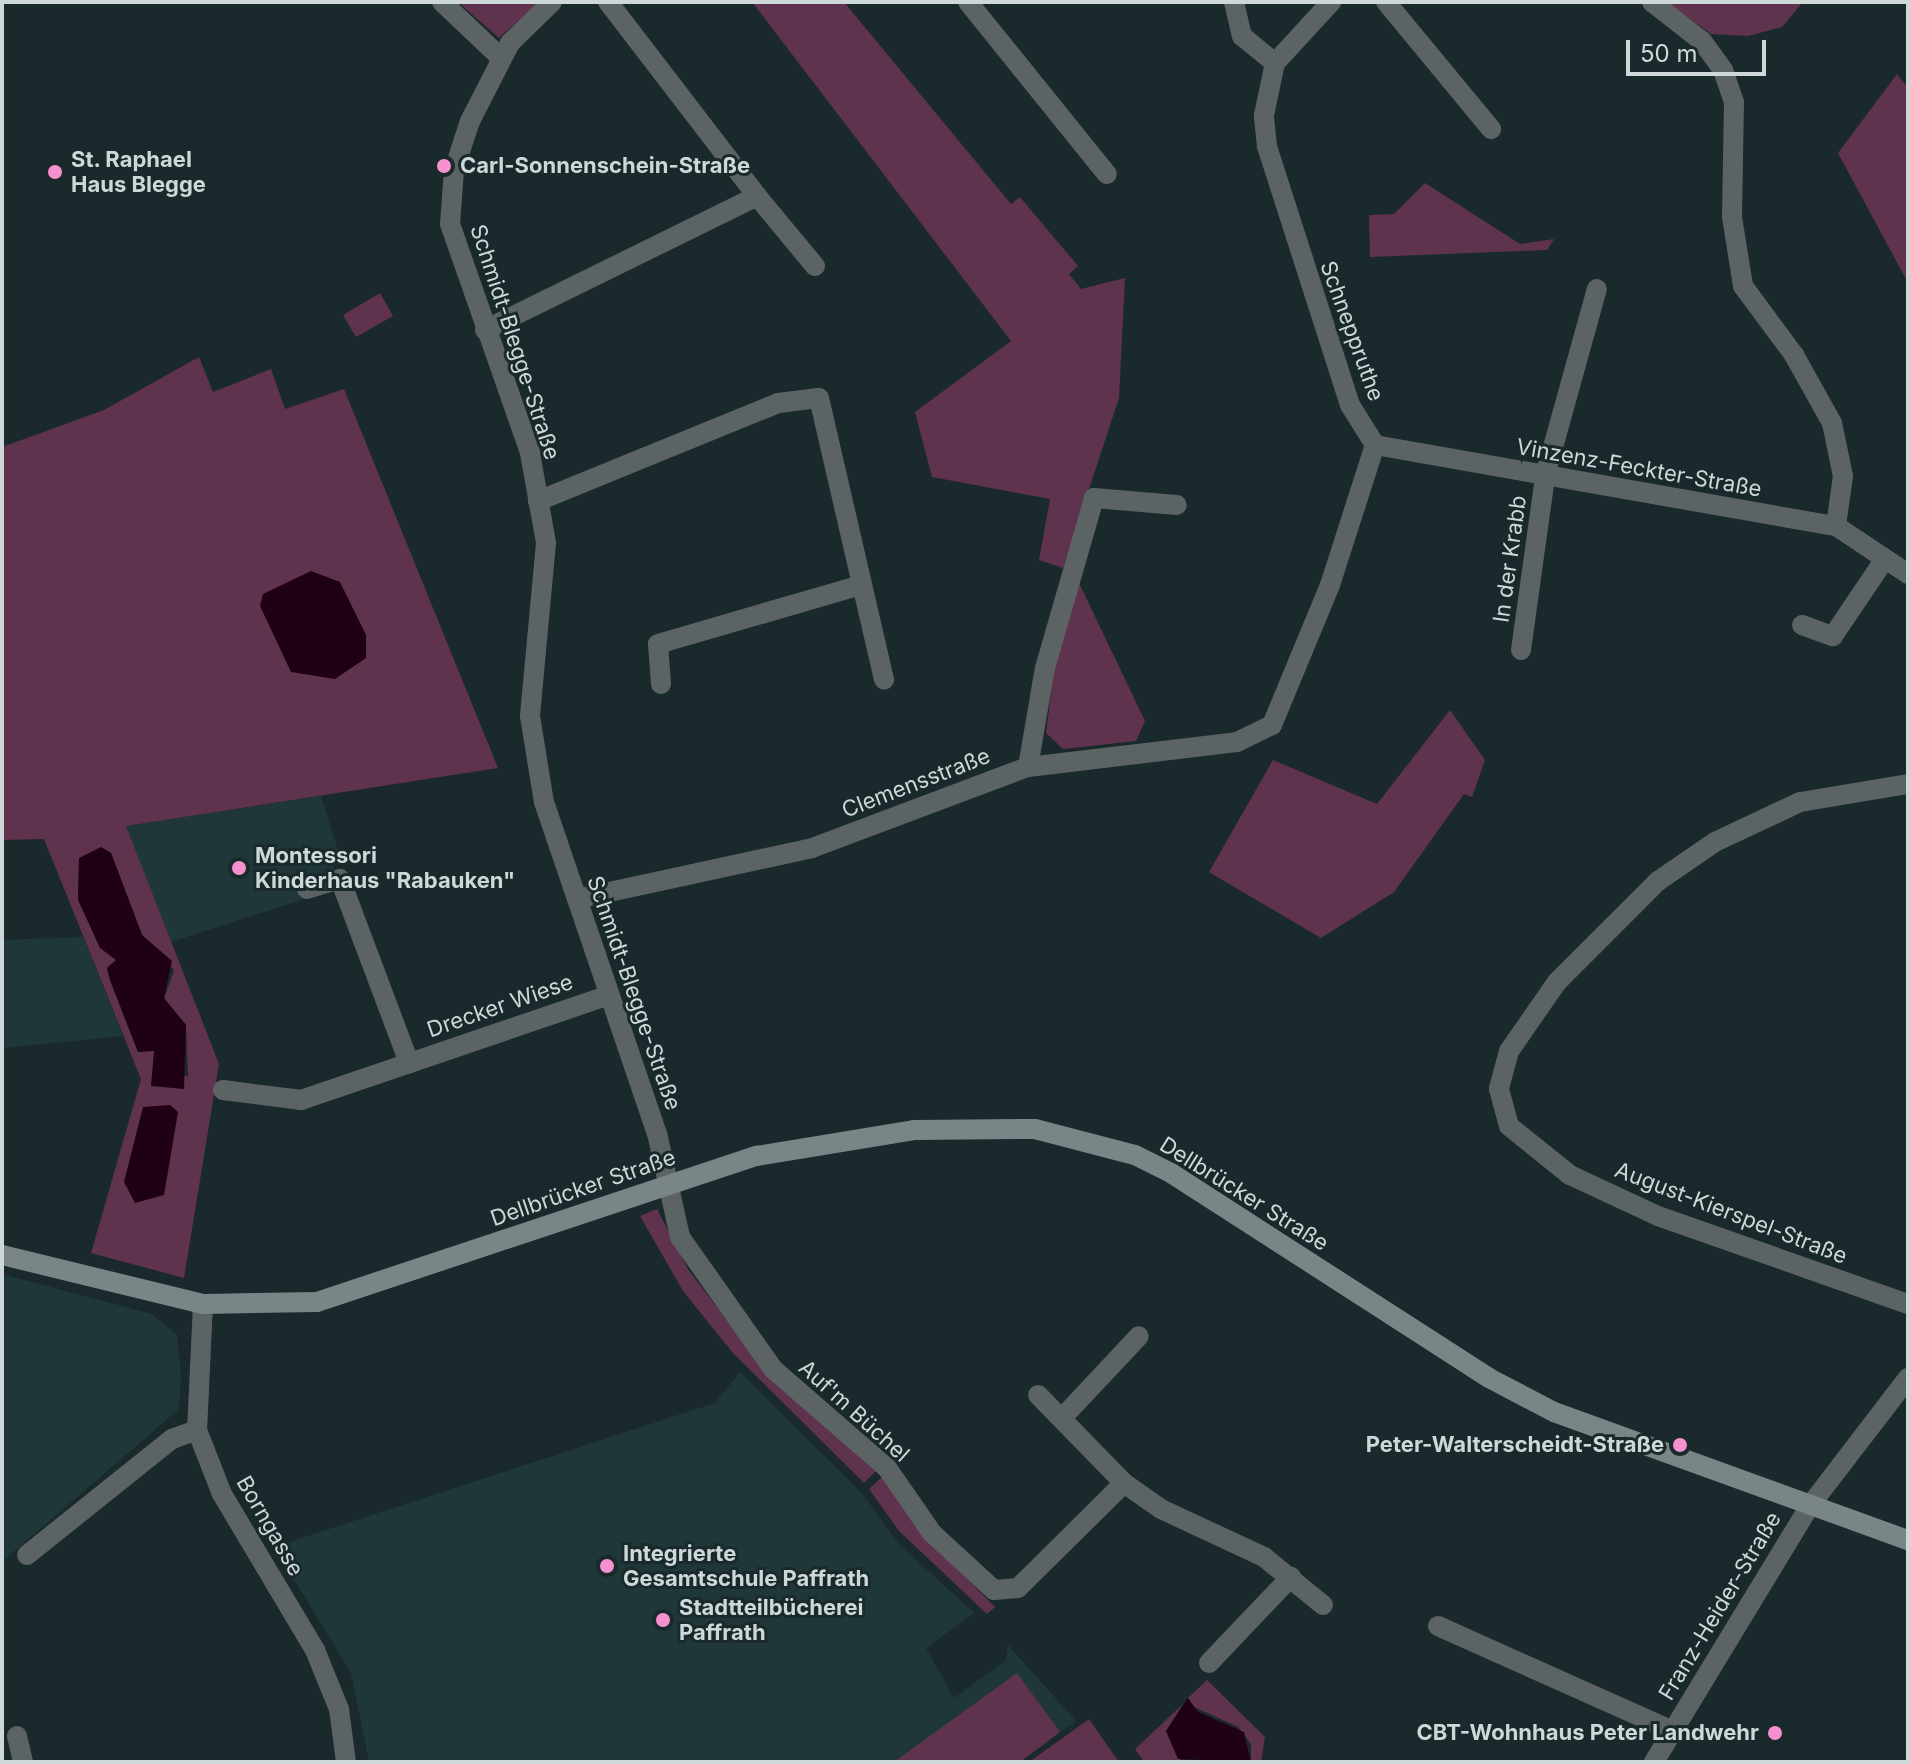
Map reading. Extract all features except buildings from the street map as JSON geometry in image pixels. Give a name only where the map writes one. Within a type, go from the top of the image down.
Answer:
[{"type":"main road","name":"Dellbrücker Straße","points":[[2,1255],[203,1304],[317,1302],[665,1185],[798,1147],[914,1130],[1035,1129],[1085,1139],[1171,1173],[1466,1364],[1554,1412],[1809,1507],[1908,1540]]},
{"type":"street","points":[[442,2],[500,57]]},
{"type":"street","name":"Schmidt-Blegge-Straße","points":[[552,2],[500,57],[454,170],[450,224],[530,453],[538,501],[546,579],[530,716],[534,754],[607,996],[657,1133],[665,1185]]},
{"type":"street","points":[[608,2],[757,196],[815,266]]},
{"type":"street","points":[[968,2],[1107,174]]},
{"type":"street","points":[[1234,2],[1242,36],[1275,63],[1331,2]]},
{"type":"street","points":[[1386,2],[1491,129]]},
{"type":"street","points":[[1652,2],[1702,41],[1726,80],[1737,140],[1732,217],[1743,286],[1794,355],[1832,423],[1843,476],[1836,526]]},
{"type":"street","name":"Schneppruthe","points":[[1275,63],[1264,115],[1267,146],[1345,390],[1375,445]]},
{"type":"street","points":[[485,330],[757,196]]},
{"type":"street","name":"In der Krabb","points":[[1521,650],[1545,476],[1597,289]]},
{"type":"street","points":[[538,501],[778,403],[819,398],[857,586],[884,680]]},
{"type":"street","name":"Vinzenz-Feckter-Straße","points":[[1375,445],[1836,526],[1908,574]]},
{"type":"street","name":"Clemensstraße","points":[[577,899],[812,848],[1028,767],[1237,742],[1272,725],[1330,585],[1375,445]]},
{"type":"street","points":[[1028,767],[1045,668],[1094,498],[1177,505]]},
{"type":"street","points":[[1802,625],[1833,636],[1885,559]]},
{"type":"street","points":[[661,684],[658,644],[857,586]]},
{"type":"street","name":"August-Kierspel-Straße","points":[[1908,784],[1800,802],[1715,842],[1658,881],[1548,994],[1509,1051],[1499,1089],[1515,1134],[1570,1175],[1673,1222],[1908,1304]]},
{"type":"street","name":"Drecker Wiese","points":[[307,889],[340,879],[409,1063]]},
{"type":"street","name":"Drecker Wiese","points":[[223,1090],[301,1100],[607,996]]},
{"type":"street","name":"Auf'm Büchel","points":[[665,1185],[693,1261],[773,1369],[887,1468],[932,1533],[982,1584],[1018,1588],[1124,1483]]},
{"type":"street","name":"Borngasse","points":[[203,1304],[197,1430],[222,1494],[315,1650],[339,1709],[346,1762]]},
{"type":"street","points":[[1062,1418],[1139,1336]]},
{"type":"street","points":[[1809,1507],[1908,1378]]},
{"type":"street","points":[[1038,1395],[1124,1483],[1291,1577],[1323,1605]]},
{"type":"street","points":[[27,1555],[172,1439],[197,1430]]},
{"type":"street","name":"Franz-Heider-Straße","points":[[1654,1762],[1809,1507]]},
{"type":"street","points":[[1209,1663],[1291,1577]]},
{"type":"street","name":"Franz-Heider-Straße","points":[[1438,1626],[1673,1731]]},
{"type":"street","points":[[17,1736],[23,1762]]},
{"type":"shaded area","points":[[458,2],[539,2],[499,38]]},
{"type":"shaded area","points":[[752,2],[844,2],[1011,204],[1020,197],[1078,266],[1069,274],[1081,289],[1125,278],[1119,398],[1063,568],[1039,560],[1050,499],[932,477],[915,412],[1011,341]]},
{"type":"shaded area","points":[[1667,2],[1803,2],[1782,27],[1748,36],[1711,34]]},
{"type":"shaded area","points":[[1897,74],[1908,88],[1908,283],[1838,153]]},
{"type":"shaded area","points":[[1425,183],[1520,244],[1554,239],[1547,250],[1370,257],[1369,215],[1394,214]]},
{"type":"shaded area","points":[[380,293],[393,316],[356,337],[343,315]]},
{"type":"shaded area","points":[[199,357],[213,392],[271,369],[285,409],[344,389],[498,768],[126,826],[219,1064],[184,1278],[91,1253],[141,1079],[44,839],[2,840],[2,447],[104,410]],"holes":[[[111,853],[142,935],[174,970],[164,999],[186,1025],[188,1077],[158,1066],[154,1050],[138,1052],[107,968],[117,960],[78,900],[79,858]]]},
{"type":"shaded area","points":[[311,571],[340,582],[366,635],[366,658],[335,679],[291,672],[260,606],[263,594]]},
{"type":"shaded area","points":[[1079,583],[1145,721],[1136,741],[1063,749],[1046,733],[1055,661]]},
{"type":"shaded area","points":[[1450,710],[1485,760],[1472,797],[1464,794],[1394,892],[1321,938],[1209,872],[1273,760],[1377,804]]},
{"type":"shaded area","name":"Montessori Kinderhaus \"Rabauken\"","points":[[321,796],[338,850],[331,852],[335,872],[310,897],[171,942],[125,826]]},
{"type":"shaded area","points":[[101,847],[111,853],[142,935],[172,961],[164,998],[186,1025],[184,1089],[151,1086],[154,1051],[138,1052],[107,968],[116,960],[100,948],[78,900],[79,858]]},
{"type":"shaded area","points":[[83,937],[123,1036],[2,1048],[2,940]]},
{"type":"shaded area","points":[[170,1105],[178,1112],[164,1195],[135,1203],[124,1182],[143,1107]]},
{"type":"shaded area","points":[[657,1209],[688,1269],[755,1358],[878,1469],[864,1483],[733,1353],[683,1291],[640,1216]]},
{"type":"shaded area","points":[[2,1274],[152,1314],[177,1335],[181,1376],[179,1409],[2,1562]]},
{"type":"shaded area","name":"Integrierte Gesamtschule Paffrath","points":[[740,1372],[861,1492],[899,1544],[974,1613],[926,1648],[954,1698],[1006,1660],[1008,1645],[1076,1721],[1020,1762],[369,1762],[351,1673],[274,1547],[715,1403]]},
{"type":"shaded area","points":[[883,1476],[936,1547],[995,1607],[987,1614],[899,1531],[869,1489]]},
{"type":"shaded area","points":[[1017,1673],[1060,1732],[1020,1762],[894,1762]]},
{"type":"shaded area","points":[[1207,1680],[1265,1737],[1261,1762],[1251,1762],[1251,1744],[1238,1727],[1192,1706],[1188,1698]]},
{"type":"shaded area","points":[[1188,1698],[1198,1712],[1244,1732],[1251,1762],[1178,1759],[1166,1731]]},
{"type":"shaded area","points":[[1183,1704],[1166,1731],[1182,1762],[1144,1762],[1135,1749]]},
{"type":"shaded area","points":[[1089,1719],[1119,1762],[1029,1762]]},
{"type":"place","name":"Carl-Sonnenschein-Straße","points":[[444,166]]},
{"type":"place","name":"St. Raphael Haus Blegge","points":[[55,172]]},
{"type":"place","name":"Montessori Kinderhaus \"Rabauken\"","points":[[239,868]]},
{"type":"place","name":"Peter-Walterscheidt-Straße","points":[[1680,1445]]},
{"type":"place","name":"Integrierte Gesamtschule Paffrath","points":[[607,1566]]},
{"type":"place","name":"Stadtteilbücherei Paffrath","points":[[663,1620]]},
{"type":"place","name":"CBT-Wohnhaus Peter Landwehr","points":[[1775,1733]]}]
